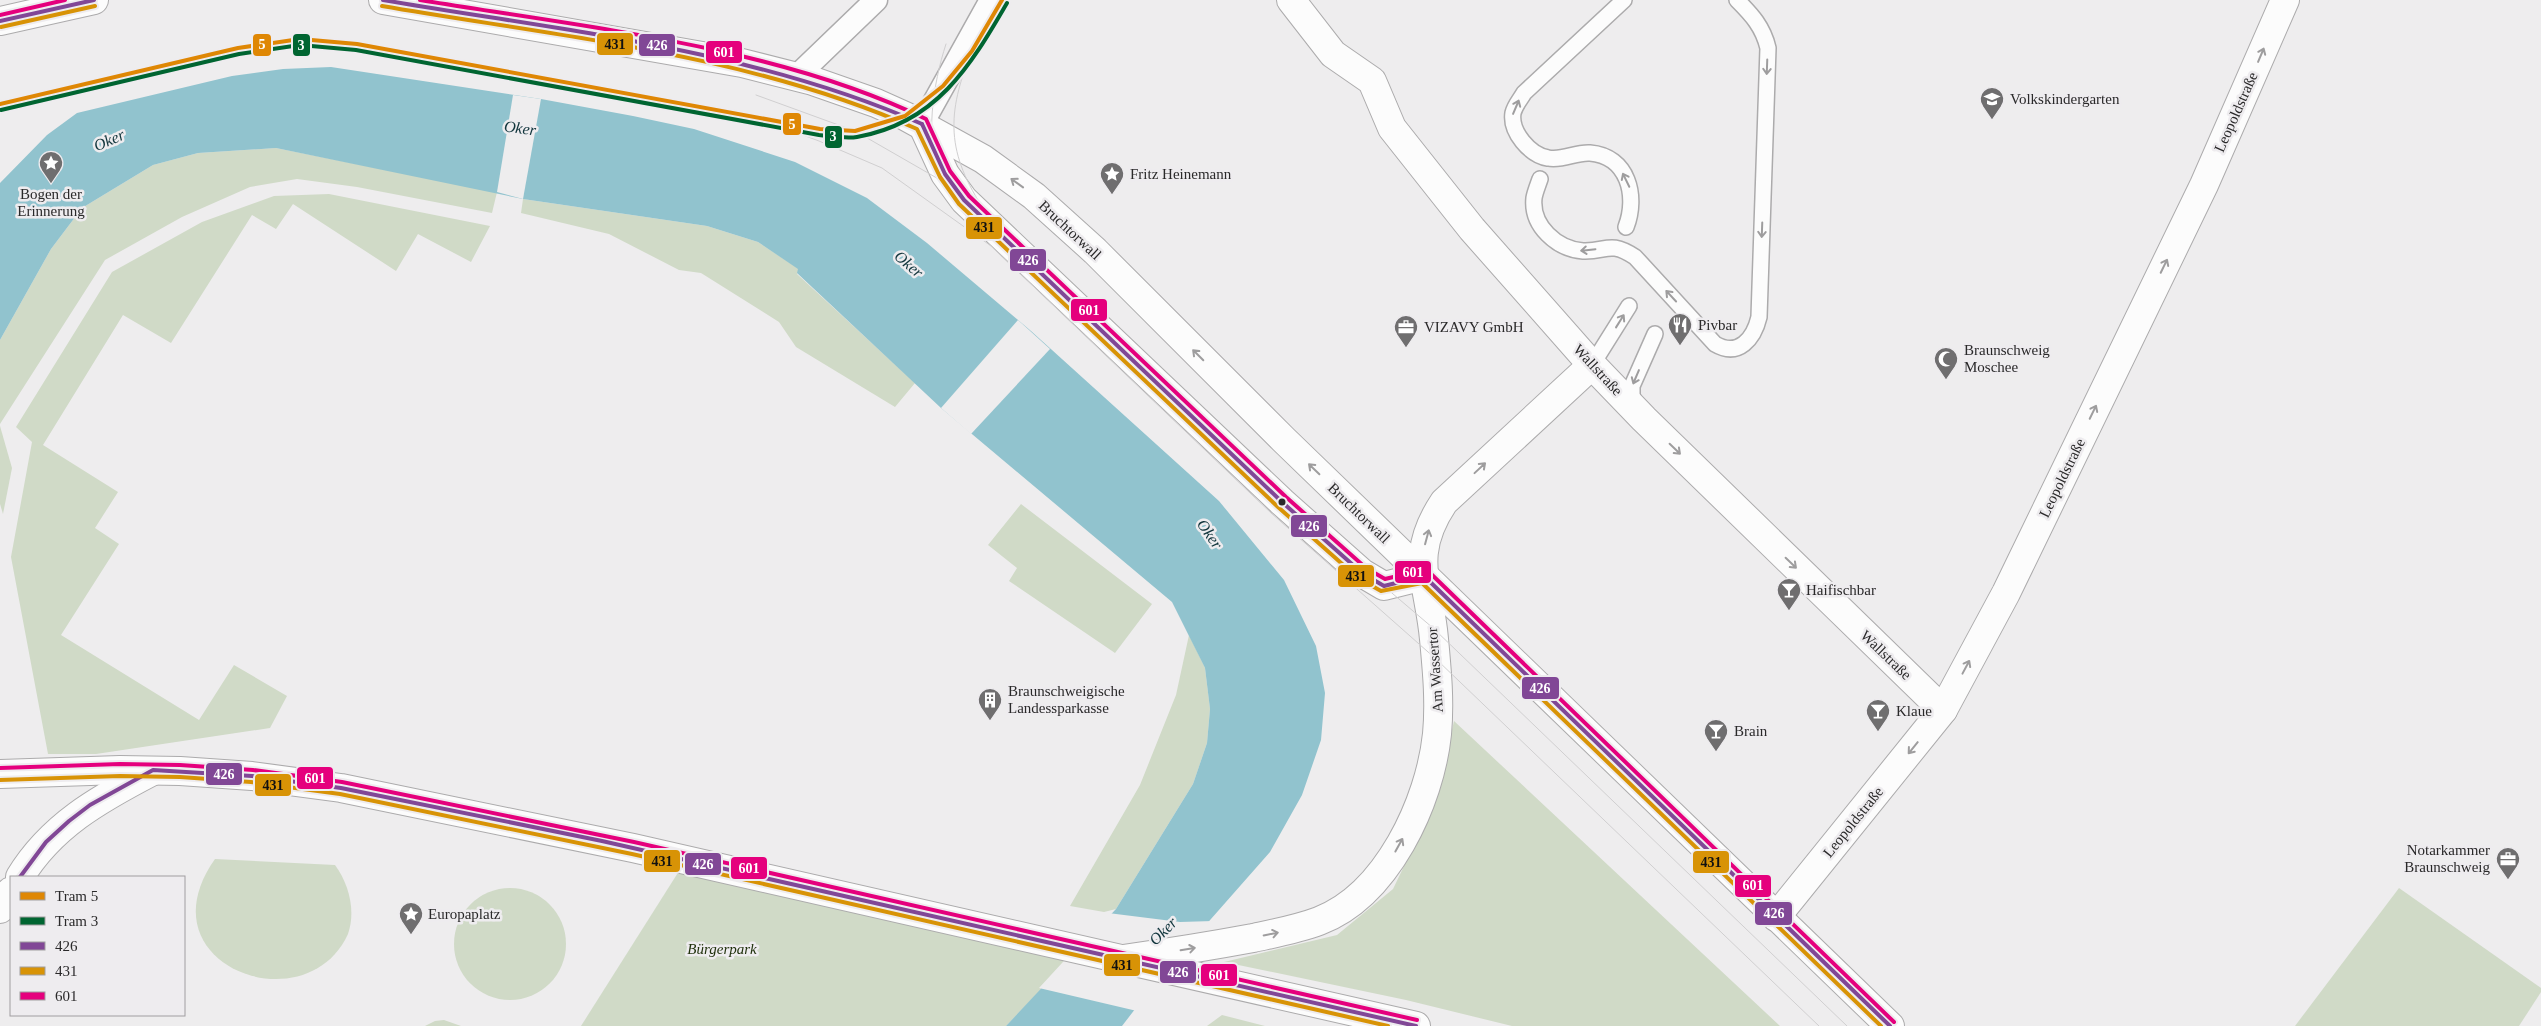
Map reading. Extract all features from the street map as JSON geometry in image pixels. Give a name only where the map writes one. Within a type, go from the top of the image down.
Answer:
[{"type":"main road","points":[[0,21],[94,0]]},
{"type":"main road","name":"Bruchtorwall","points":[[383,0],[607,37],[742,63],[796,77],[876,103],[922,124],[983,159],[1034,196],[1095,251],[1424,576],[1890,1026]]},
{"type":"main road","name":"Wallstraße","points":[[1291,0],[1333,54],[1372,81],[1392,128],[1472,229],[1592,365],[1644,419],[1943,710]]},
{"type":"main road","name":"Leopoldstraße","points":[[1776,917],[1943,710],[2006,593],[2204,184],[2285,0]]},
{"type":"main road","points":[[922,124],[945,174],[964,200],[1282,502],[1362,573],[1384,586],[1424,576]]},
{"type":"main road","name":"Am Wassertor","points":[[1123,959],[1223,944],[1287,931],[1321,921],[1352,903],[1374,883],[1400,845],[1421,798],[1437,736],[1438,681],[1433,628],[1424,576],[1425,536],[1444,502],[1592,365]]},
{"type":"main road","points":[[0,774],[153,770],[252,776],[341,788],[626,846],[1416,1026]]},
{"type":"main road","points":[[21,876],[46,842],[69,820],[90,805],[153,770]]},
{"type":"main road","points":[[0,909],[10,893]]},
{"type":"street","points":[[796,77],[876,0]]},
{"type":"street","points":[[922,124],[991,0]]},
{"type":"lane","points":[[1624,0],[1524,93],[1517,103],[1513,114],[1514,126],[1520,138],[1540,156],[1560,159],[1575,154],[1591,153],[1606,158],[1619,168],[1628,180],[1632,196],[1632,212],[1626,227]]},
{"type":"lane","points":[[1540,179],[1534,198],[1536,215],[1543,230],[1555,242],[1569,249],[1586,251],[1602,248],[1625,250],[1634,257],[1715,344],[1722,348],[1731,349],[1740,348],[1748,341],[1756,328],[1758,317],[1768,48],[1764,34],[1757,21],[1737,0]]},
{"type":"lane","points":[[1592,365],[1629,306]]},
{"type":"lane","points":[[1644,419],[1636,407],[1632,395],[1632,386],[1654,334]]},
{"type":"green space","points":[[276,148],[497,192],[492,213],[357,187],[297,179],[250,187],[182,217],[105,260],[0,424],[0,340],[51,249],[82,208],[153,165],[198,153]]},
{"type":"green space","points":[[329,194],[490,226],[471,262],[418,234],[396,271],[293,204],[276,229],[252,215],[171,343],[123,315],[43,445],[118,492],[95,528],[119,544],[61,635],[199,720],[234,665],[287,696],[270,728],[96,754],[48,754],[11,557],[32,442],[16,427],[112,272],[202,222],[274,196]]},
{"type":"green space","points":[[523,199],[707,226],[758,242],[799,269],[797,274],[915,383],[895,407],[796,347],[779,322],[701,273],[679,270],[609,234],[521,213]]},
{"type":"green space","points":[[0,426],[12,468],[3,514],[0,504]]},
{"type":"green space","points":[[1021,504],[1152,604],[1115,653],[1009,581],[1017,568],[988,545]]},
{"type":"green space","points":[[1189,635],[1205,668],[1210,709],[1207,743],[1193,784],[1116,909],[1104,912],[1070,906],[1140,785],[1176,695]]},
{"type":"green space","points":[[1454,721],[1780,1026],[1512,1026],[1406,1000],[1224,962],[1337,935],[1393,889],[1436,800]]},
{"type":"green space","points":[[215,859],[335,865],[340,872],[350,898],[351,916],[348,934],[327,962],[299,976],[268,979],[238,971],[213,954],[198,928],[197,896]]},
{"type":"green space","name":"Bürgerpark","points":[[686,860],[1078,951],[1006,1026],[581,1026]]},
{"type":"green space","points":[[510,888],[531,892],[549,905],[562,923],[566,944],[562,965],[549,983],[531,996],[510,1000],[489,996],[471,983],[458,965],[454,944],[458,923],[471,905],[489,892]]},
{"type":"green space","points":[[2399,888],[2541,988],[2541,992],[2519,1026],[2295,1026]]},
{"type":"green space","points":[[1222,1015],[1265,1026],[1207,1026]]},
{"type":"green space","points":[[444,1020],[461,1026],[425,1026],[435,1021]]},
{"type":"water","name":"Oker","points":[[331,67],[541,99],[633,116],[694,129],[795,162],[867,198],[927,243],[1031,331],[1219,501],[1284,580],[1316,646],[1325,693],[1321,740],[1302,795],[1270,852],[1159,978],[1122,1026],[1006,1026],[1116,909],[1193,784],[1207,743],[1210,709],[1205,668],[1172,602],[941,408],[797,273],[798,269],[758,242],[707,226],[523,199],[276,148],[198,153],[153,165],[82,208],[51,249],[0,340],[0,183],[47,135],[77,113],[232,76],[283,69]]},
{"type":"pier","points":[[513,95],[541,99],[523,199],[497,192]]},
{"type":"pier","points":[[1018,320],[1050,349],[971,434],[941,408]]},
{"type":"pier","points":[[1108,913],[1180,922],[1213,921],[1137,1011],[1039,988]]},
{"type":"tram line","name":"5","points":[[0,104],[238,48],[300,39],[357,44],[820,129],[855,131],[905,116],[943,86],[972,51],[1002,0]]},
{"type":"tram line","name":"3","points":[[1,110],[239,54],[300,45],[356,50],[819,135],[852,138],[885,130],[909,119],[948,89],[979,49],[1007,3]]},
{"type":"tram line","points":[[946,44],[934,94],[932,112],[933,148],[941,180],[949,194],[980,232]]},
{"type":"tram line","points":[[972,51],[958,94],[954,114],[954,133],[963,170],[972,190],[985,211]]},
{"type":"tram line","points":[[756,95],[855,131],[942,181],[989,217],[1121,346],[1332,542],[1433,628],[1847,1026]]},
{"type":"tram line","points":[[757,118],[819,141],[882,168],[991,246],[1271,513],[1436,659],[1819,1026]]},
{"type":"transit line","name":"601","points":[[0,15],[65,0]]},
{"type":"transit line","name":"426","points":[[0,21],[94,0]]},
{"type":"transit line","name":"426","points":[[383,0],[588,33],[724,60],[792,77],[857,98],[922,124]]},
{"type":"transit line","name":"601","points":[[420,0],[612,30],[743,56],[807,73],[868,94],[926,119],[950,171],[969,196],[1286,497],[1366,568],[1385,579],[1423,570],[1428,571],[1894,1022]]},
{"type":"transit line","name":"431","points":[[1,27],[95,6]]},
{"type":"transit line","name":"431","points":[[382,6],[586,39],[721,65],[788,82],[853,103],[917,129],[940,177],[959,204],[1278,507],[1358,578],[1381,591],[1422,583],[1881,1026]]},
{"type":"transit line","name":"426","points":[[922,124],[945,174],[964,200],[1282,502],[1362,573],[1384,586],[1424,576]]},
{"type":"transit line","name":"426","points":[[1424,576],[1890,1026]]},
{"type":"transit line","name":"601","points":[[0,768],[120,764],[180,765],[253,770],[342,782],[634,842],[1417,1020]]},
{"type":"transit line","name":"426","points":[[21,876],[46,842],[69,821],[90,805],[153,770],[252,776],[341,788],[602,841],[1416,1026]]},
{"type":"transit line","name":"431","points":[[0,780],[120,776],[180,777],[251,782],[340,794],[632,854],[1388,1026]]},
{"type":"place","name":"Volkskindergarten","points":[[1992,120]]},
{"type":"place","name":"Bogen der Erinnerung","points":[[51,184]]},
{"type":"place","name":"Fritz Heinemann","points":[[1112,195]]},
{"type":"place","name":"Pivbar","points":[[1680,346]]},
{"type":"place","name":"VIZAVY GmbH","points":[[1406,348]]},
{"type":"place","name":"Braunschweig Moschee","points":[[1946,380]]},
{"type":"place","name":"Haifischbar","points":[[1789,611]]},
{"type":"place","name":"Braunschweigische Landessparkasse","points":[[990,721]]},
{"type":"place","name":"Klaue","points":[[1878,732]]},
{"type":"place","name":"Brain","points":[[1716,752]]},
{"type":"place","name":"Notarkammer Braunschweig","points":[[2508,880]]},
{"type":"place","name":"Europaplatz","points":[[411,935]]}]
